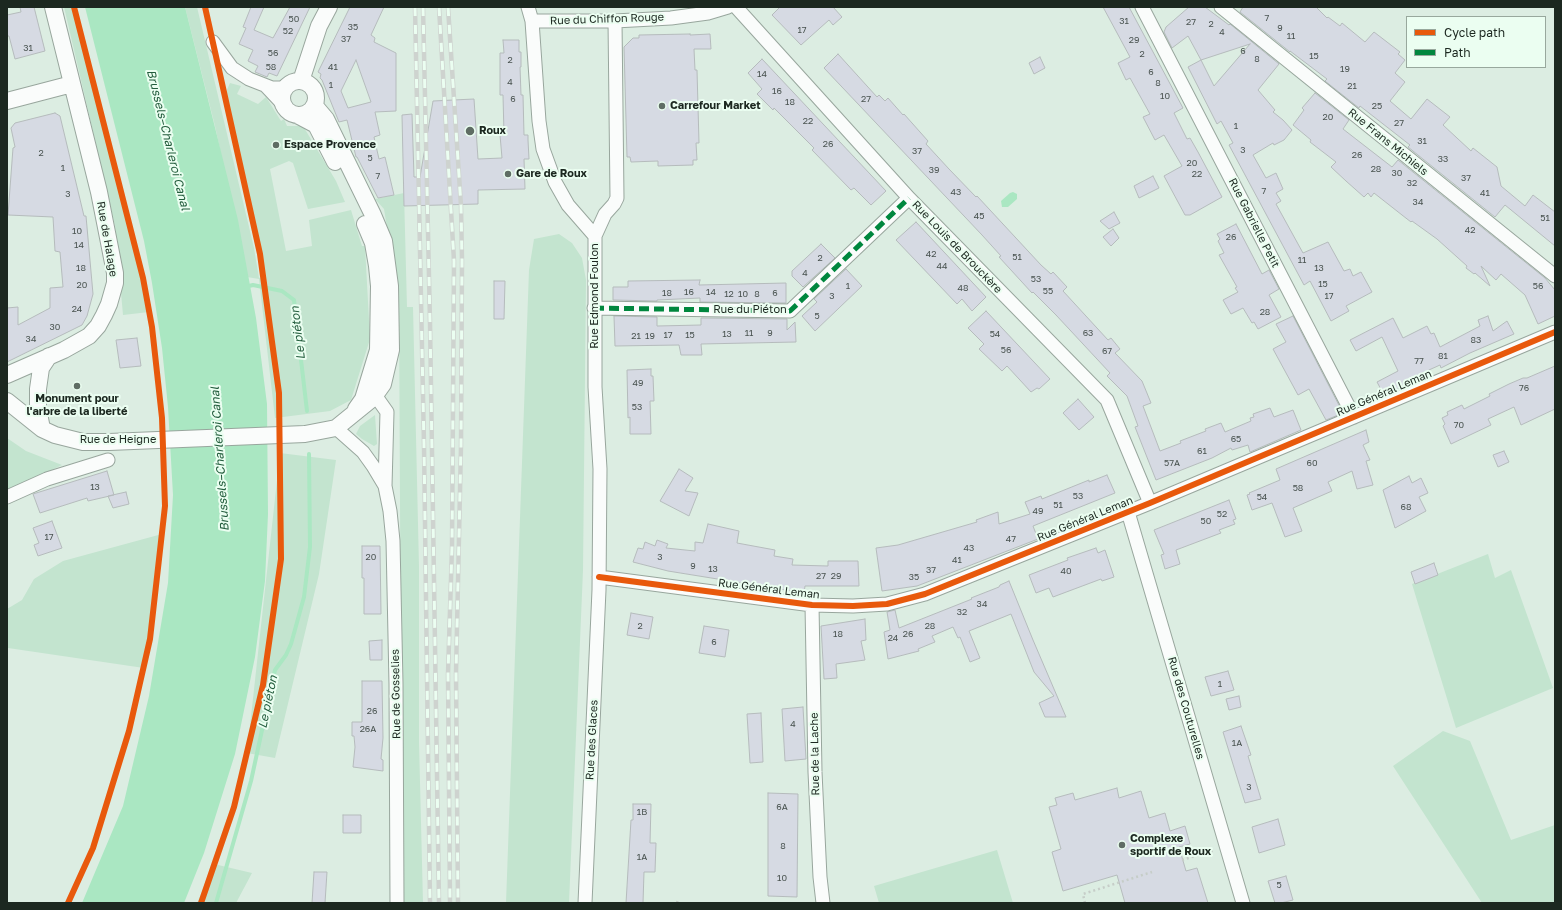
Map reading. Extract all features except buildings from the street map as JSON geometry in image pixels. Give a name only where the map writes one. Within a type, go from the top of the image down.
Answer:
[{"type":"street","name":"Rue de Halage","points":[[12,372],[64,350],[89,336],[98,326],[109,304],[115,283],[115,273],[98,192],[53,7]]},
{"type":"street","points":[[301,81],[319,26],[329,7]]},
{"type":"street","name":"Rue Edmond Foulon","points":[[528,7],[532,21],[539,121],[543,149],[555,182],[568,205],[595,236],[595,388],[600,469],[599,577]]},
{"type":"street","name":"Rue du Chiffon Rouge","points":[[532,21],[615,21],[671,18],[728,7]]},
{"type":"street","name":"Rue Louis de Brouckère","points":[[736,7],[909,198],[1107,400],[1150,503]]},
{"type":"street","name":"Rue Gabrielle Petit","points":[[1142,7],[1354,417]]},
{"type":"street","name":"Rue Frans Michiels","points":[[1221,7],[1555,276]]},
{"type":"street","points":[[595,236],[605,214],[617,198],[615,21]]},
{"type":"street","points":[[213,42],[232,68],[249,79],[272,88],[284,96],[288,112],[316,125],[346,181],[373,243],[379,286],[378,350],[363,398],[351,417]]},
{"type":"street","points":[[284,96],[292,83],[301,81],[311,85],[315,90],[317,100],[315,106],[308,113],[299,116]]},
{"type":"street","points":[[7,101],[72,84]]},
{"type":"street","points":[[315,106],[326,120],[384,241],[390,286],[391,350],[383,384],[374,397],[336,428]]},
{"type":"street","name":"Rue du Piéton","points":[[594,308],[790,311],[909,198]]},
{"type":"street","name":"Rue Général Leman","points":[[599,577],[812,605],[853,606],[887,604],[925,594],[1128,512],[1555,332]]},
{"type":"street","points":[[42,430],[38,408],[38,389],[41,368],[49,356]]},
{"type":"street","name":"Rue de Gosselies","points":[[374,397],[386,412],[385,486],[390,511],[393,541],[396,684],[396,903]]},
{"type":"street","name":"Rue de Heigne","points":[[7,401],[42,430],[83,442],[305,434],[336,428]]},
{"type":"street","name":"Rue de Gosselies","points":[[336,428],[363,452],[385,486]]},
{"type":"street","points":[[7,497],[48,478],[108,460]]},
{"type":"street","name":"Rue des Couturelles","points":[[1128,512],[1243,903]]},
{"type":"street","name":"Rue des Glaces","points":[[585,903],[599,577]]},
{"type":"street","name":"Rue de la Lache","points":[[812,605],[815,772],[820,877],[823,903]]},
{"type":"path","points":[[1182,860],[1227,847]]},
{"type":"path","points":[[1085,903],[1083,894],[1152,872]]},
{"type":"path","points":[[677,903],[678,899]]},
{"type":"shaded area","points":[[64,7],[74,7],[149,312],[123,315],[115,226]]},
{"type":"shaded area","points":[[185,7],[197,7],[254,248],[259,278],[265,276],[226,92],[230,83],[241,86],[237,94],[258,104],[266,97],[281,121],[284,119],[287,126],[303,126],[336,181],[345,202],[308,209],[293,163],[289,161],[270,169],[286,251],[312,246],[309,220],[351,210],[362,246],[365,246],[370,339],[351,400],[330,411],[275,418],[259,279],[247,277],[215,126]]},
{"type":"shaded area","points":[[404,193],[407,307],[413,307],[419,567],[419,742],[423,903],[402,903],[399,302],[384,209],[375,199]]},
{"type":"shaded area","points":[[559,234],[572,243],[582,258],[586,280],[583,570],[569,903],[506,903],[529,270],[534,239]]},
{"type":"shaded area","points":[[375,415],[377,444],[374,446],[356,434],[360,426]]},
{"type":"shaded area","points":[[7,438],[26,451],[62,465],[7,492]]},
{"type":"shaded area","points":[[280,453],[336,460],[319,574],[275,758],[247,753]]},
{"type":"shaded area","points":[[162,534],[144,668],[7,649],[7,609],[22,600],[34,579],[63,561]]},
{"type":"shaded area","points":[[1488,554],[1495,578],[1511,570],[1553,688],[1456,728],[1412,584]]},
{"type":"shaded area","points":[[1443,731],[1470,741],[1511,840],[1555,825],[1555,903],[1482,903],[1393,766]]},
{"type":"shaded area","points":[[997,850],[1013,903],[879,903],[874,886]]},
{"type":"shaded area","points":[[214,864],[252,873],[236,903],[197,903]]},
{"type":"water","name":"Brussels–Charleroi Canal","points":[[85,7],[185,7],[238,220],[256,318],[267,404],[268,514],[265,581],[255,657],[235,754],[204,853],[184,903],[82,903],[123,806],[149,696],[168,583],[173,495],[168,407],[162,348],[152,283],[144,241]]},
{"type":"water","points":[[1013,192],[1017,194],[1017,199],[1008,207],[1002,207],[1001,201]]},
{"type":"waterway","name":"Le piéton","points":[[245,287],[253,285],[282,291],[294,300],[307,411]]},
{"type":"waterway","name":"Le piéton","points":[[216,903],[251,781],[275,670],[286,655],[291,644],[304,597],[310,547],[309,454]]},
{"type":"railway","points":[[415,7],[424,445],[430,903]]},
{"type":"railway","points":[[423,7],[430,322],[439,903]]},
{"type":"railway","points":[[439,7],[454,261],[452,547],[448,674],[450,903]]},
{"type":"railway","points":[[448,7],[461,206],[462,260],[461,446],[456,673],[458,903]]},
{"type":"marked path","points":[[594,308],[790,311],[909,198]]},
{"type":"cycle path","points":[[68,903],[93,848],[129,731],[150,639],[165,506],[162,418],[152,327],[143,278],[74,7]]},
{"type":"cycle path","points":[[201,903],[234,807],[263,685],[281,559],[279,393],[260,254],[205,7]]},
{"type":"cycle path","points":[[599,577],[812,605],[853,606],[887,604],[925,594],[1150,503],[1555,332]]},
{"type":"place","name":"Carrefour Market","points":[[662,106]]},
{"type":"place","name":"Roux","points":[[470,131]]},
{"type":"place","name":"Espace Provence","points":[[276,145]]},
{"type":"place","name":"Gare de Roux","points":[[508,174]]},
{"type":"place","name":"Monument pour l'arbre de la liberté","points":[[77,386]]},
{"type":"place","name":"Complexe sportif de Roux","points":[[1122,845]]}]
